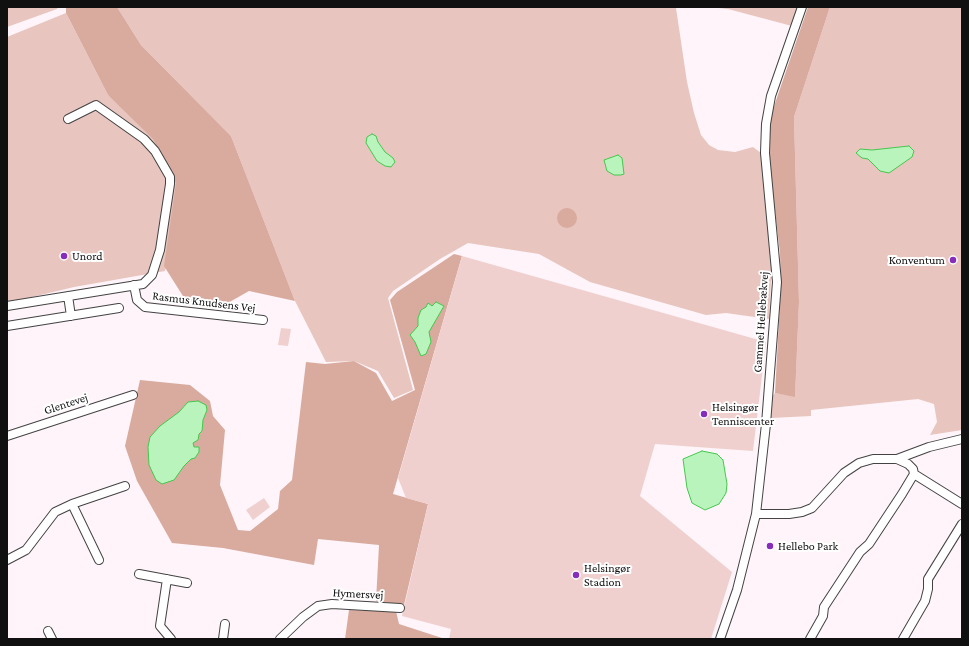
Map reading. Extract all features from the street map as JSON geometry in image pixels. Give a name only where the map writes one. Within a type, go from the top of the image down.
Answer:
[{"type":"street","name":"Gammel Hellebækvej","points":[[720,639],[737,590],[756,514],[777,282],[765,153],[766,124],[771,96],[802,7]]},
{"type":"street","name":"Rasmus Knudsens Vej","points":[[7,306],[143,284],[152,275],[160,250],[170,177],[155,152],[144,139],[96,105],[68,119]]},
{"type":"street","name":"Rasmus Knudsens Vej","points":[[134,285],[137,300],[145,307],[263,320]]},
{"type":"street","points":[[68,296],[71,316]]},
{"type":"street","points":[[7,326],[119,308]]},
{"type":"street","name":"Glentevej","points":[[7,436],[133,395]]},
{"type":"street","points":[[756,514],[802,512],[812,508],[844,473],[859,464],[873,459],[897,459],[929,447],[962,439]]},
{"type":"street","points":[[897,459],[911,466],[914,474],[962,504]]},
{"type":"street","points":[[810,639],[824,616],[824,607],[860,552],[869,544],[914,474]]},
{"type":"street","points":[[7,560],[26,550],[55,512],[72,504],[125,486]]},
{"type":"street","points":[[72,504],[99,560]]},
{"type":"street","points":[[903,639],[925,601],[928,589],[928,580],[962,524]]},
{"type":"street","points":[[139,574],[187,583]]},
{"type":"street","points":[[167,579],[160,626],[170,639]]},
{"type":"street","name":"Hymersvej","points":[[280,639],[303,617],[318,606],[332,604],[400,608]]},
{"type":"street","points":[[223,639],[224,624]]},
{"type":"street","points":[[48,631],[52,639]]},
{"type":"shaded area","points":[[7,7],[58,7],[57,9],[7,27]]},
{"type":"shaded area","points":[[66,7],[117,7],[141,45],[231,136],[295,301],[249,291],[219,308],[188,304],[164,266],[176,183],[153,139],[108,95],[66,13]]},
{"type":"shaded area","points":[[117,7],[680,7],[676,8],[687,82],[701,135],[709,145],[718,150],[735,152],[753,147],[761,153],[772,262],[769,319],[726,313],[706,315],[590,282],[539,254],[468,243],[440,259],[393,291],[388,298],[413,390],[394,398],[378,371],[354,361],[326,362],[295,301],[231,136],[141,45]]},
{"type":"shaded area","points":[[709,7],[798,7],[792,26],[728,9]]},
{"type":"shaded area","points":[[808,7],[830,7],[794,117],[799,302],[795,397],[775,393],[781,284],[780,253],[769,161],[770,118]]},
{"type":"shaded area","points":[[830,7],[962,7],[962,430],[930,435],[937,422],[934,404],[918,399],[811,410],[811,416],[771,418],[772,397],[775,393],[795,396],[799,302],[794,117]]},
{"type":"shaded area","points":[[66,13],[108,95],[159,134],[186,184],[165,271],[74,287],[7,303],[7,37]]},
{"type":"shaded area","points":[[372,134],[376,136],[385,152],[393,158],[395,162],[391,167],[385,166],[377,161],[366,143],[367,137]]},
{"type":"shaded area","points":[[909,146],[914,151],[912,157],[889,173],[880,171],[868,159],[862,158],[856,153],[860,149],[872,150]]},
{"type":"shaded area","points":[[618,155],[622,158],[624,174],[614,175],[607,171],[604,160]]},
{"type":"shaded area","points":[[567,208],[574,211],[577,218],[574,225],[567,228],[560,225],[557,218],[560,211]]},
{"type":"shaded area","points":[[454,254],[462,256],[393,494],[428,504],[404,605],[376,601],[379,545],[318,539],[314,565],[223,548],[172,543],[137,481],[125,446],[140,380],[190,385],[210,401],[213,416],[225,430],[220,485],[238,530],[250,531],[278,509],[280,491],[292,480],[306,362],[325,364],[354,361],[376,373],[392,401],[415,390],[390,300],[397,292]]},
{"type":"shaded area","points":[[462,256],[766,342],[753,451],[655,444],[640,496],[732,572],[711,639],[449,639],[451,629],[402,616],[428,504],[406,498],[398,478]]},
{"type":"shaded area","points":[[436,302],[444,306],[429,332],[431,342],[426,354],[421,356],[410,335],[418,326],[418,318],[421,310],[426,307],[428,303],[432,306]]},
{"type":"shaded area","points":[[281,328],[291,329],[288,346],[278,345]]},
{"type":"shaded area","points":[[198,401],[206,405],[207,410],[203,420],[202,431],[199,434],[198,440],[193,443],[194,447],[199,447],[199,452],[195,458],[191,459],[184,466],[174,480],[162,484],[156,480],[149,465],[148,447],[150,437],[160,426],[179,412],[188,402]]},
{"type":"shaded area","points":[[702,451],[717,454],[723,460],[727,484],[726,493],[719,504],[705,510],[692,503],[687,488],[683,459]]},
{"type":"shaded area","points":[[264,498],[270,507],[253,520],[246,510]]},
{"type":"shaded area","points":[[349,610],[396,611],[399,624],[445,639],[345,639]]},
{"type":"place","name":"Unord","points":[[64,256]]},
{"type":"place","name":"Konventum","points":[[953,260]]},
{"type":"place","name":"Helsingør Tenniscenter","points":[[704,414]]},
{"type":"place","name":"Hellebo Park","points":[[770,546]]},
{"type":"place","name":"Helsingør Stadion","points":[[576,575]]}]
